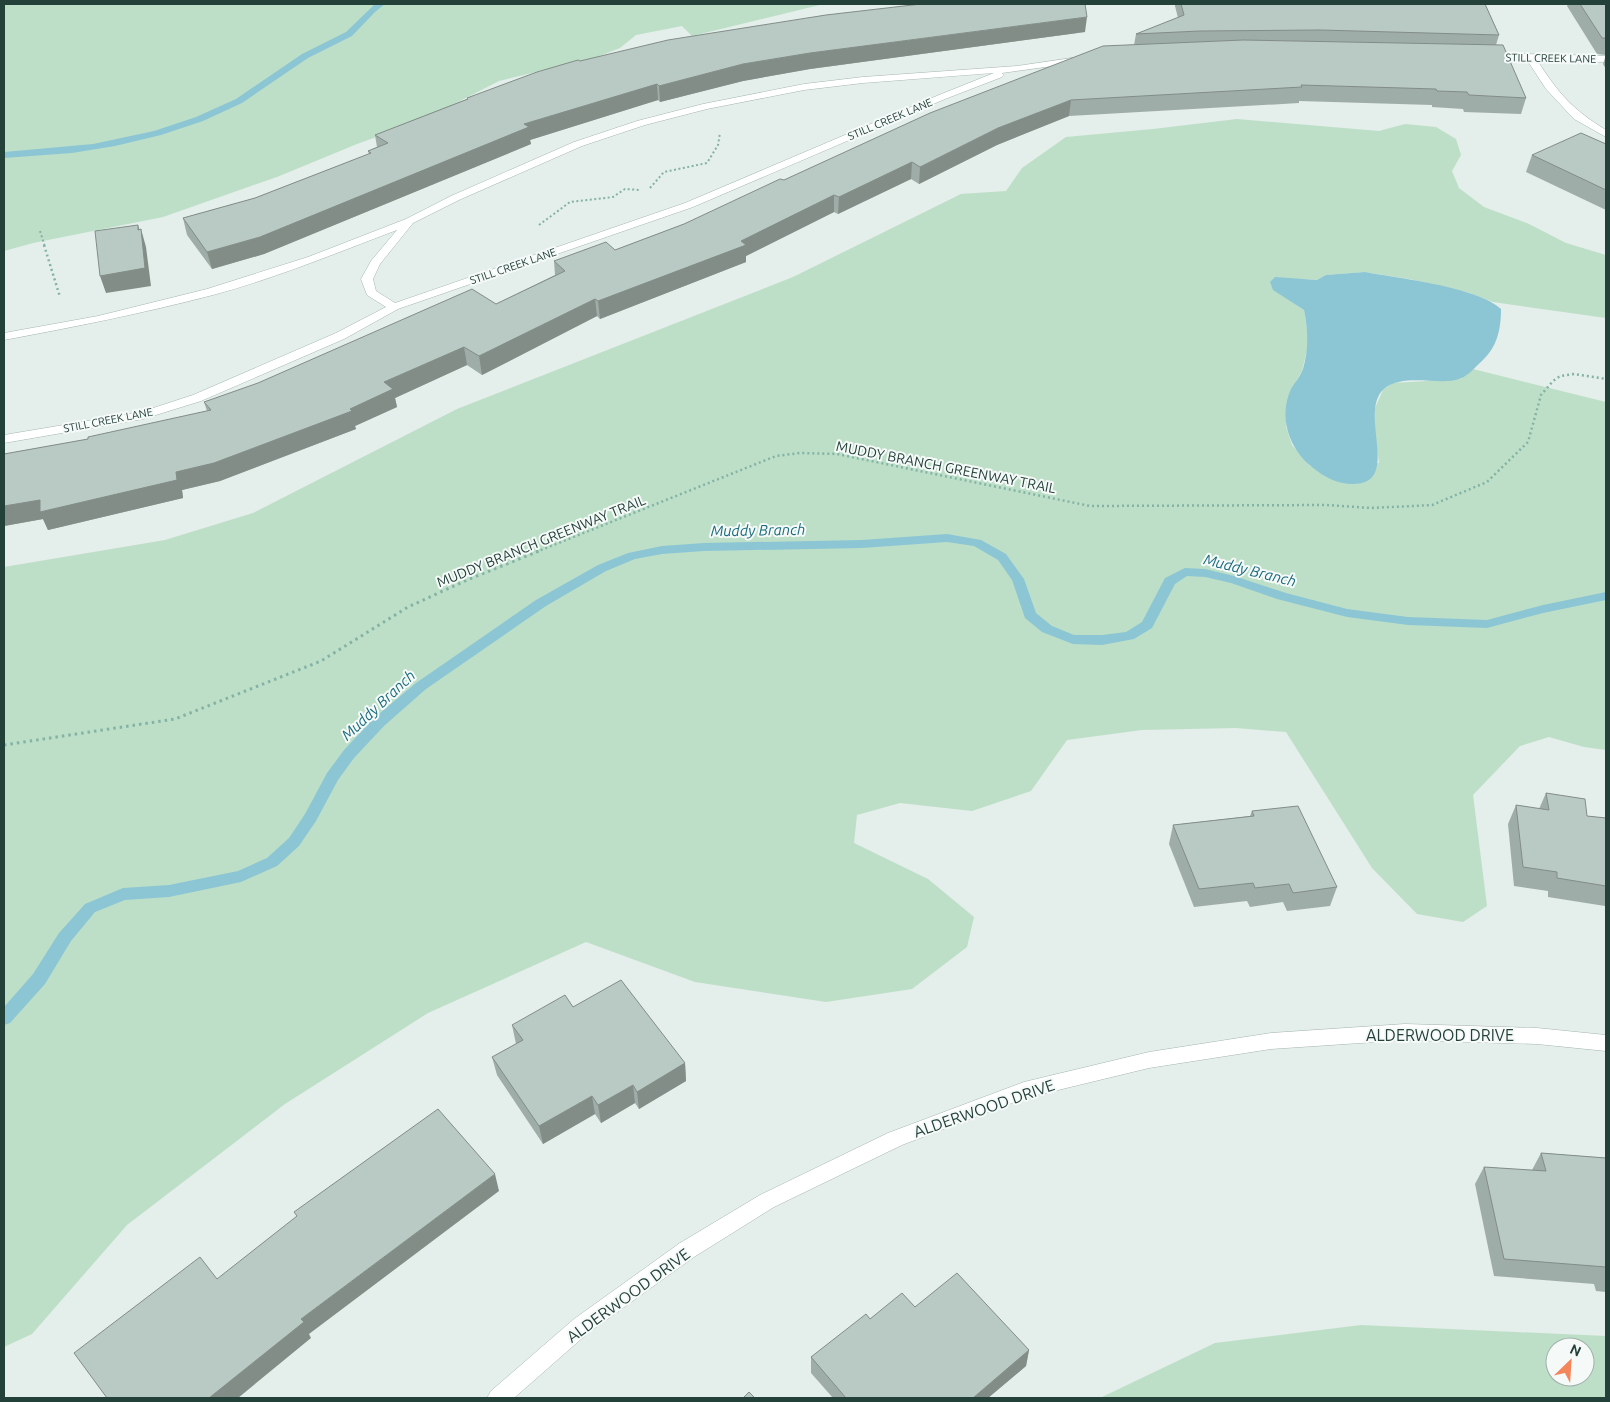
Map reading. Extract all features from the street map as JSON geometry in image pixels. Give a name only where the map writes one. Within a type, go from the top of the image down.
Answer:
[{"type":"street","name":"STILL CREEK LANE","points":[[1482,56],[1606,59]]},
{"type":"street","points":[[1532,58],[1549,87],[1578,117],[1606,134]]},
{"type":"street","name":"STILL CREEK LANE","points":[[4,336],[210,292],[312,259],[410,221],[455,198],[578,144],[641,123],[706,106],[804,87],[863,80],[1017,69],[1092,59]]},
{"type":"street","name":"STILL CREEK LANE","points":[[4,439],[143,414],[197,398],[340,336],[394,308],[690,206],[942,97],[1017,69]]},
{"type":"street","points":[[394,308],[371,293],[367,279],[375,263],[410,221]]},
{"type":"street","name":"ALDERWOOD DRIVE","points":[[498,1398],[589,1321],[687,1250],[767,1201],[895,1139],[1024,1090],[1148,1060],[1271,1040],[1405,1032],[1537,1036],[1606,1043]]},
{"type":"path","points":[[40,231],[67,324]]},
{"type":"path","name":"MUDDY BRANCH GREENWAY TRAIL","points":[[4,745],[175,719],[321,661],[408,607],[467,580],[776,456],[800,453],[838,454],[1090,506],[1327,505],[1371,508],[1432,505],[1487,482],[1528,442],[1541,395],[1553,381],[1560,376],[1574,374],[1606,380]]},
{"type":"green space","points":[[4,4],[824,4],[692,36],[682,26],[636,35],[620,48],[594,58],[499,81],[423,120],[357,144],[277,177],[163,217],[33,243],[4,251]]},
{"type":"green space","points":[[1237,119],[1379,131],[1405,124],[1436,127],[1456,139],[1461,155],[1452,171],[1459,188],[1484,207],[1529,224],[1566,243],[1606,255],[1606,318],[1493,302],[1470,293],[1409,279],[1365,272],[1326,275],[1318,280],[1302,279],[1282,295],[1304,310],[1309,342],[1302,371],[1291,390],[1286,427],[1292,445],[1310,466],[1379,463],[1374,426],[1375,408],[1383,390],[1393,383],[1461,379],[1473,369],[1606,402],[1606,750],[1584,747],[1549,737],[1520,746],[1473,795],[1487,906],[1463,922],[1417,914],[1372,868],[1286,732],[1236,728],[1142,730],[1067,740],[1031,791],[972,811],[900,803],[857,815],[854,843],[928,879],[974,917],[967,947],[912,989],[826,1002],[695,982],[586,942],[428,1013],[285,1104],[127,1225],[32,1334],[4,1347],[4,567],[165,540],[253,513],[457,409],[793,277],[961,194],[1006,191],[1022,168],[1066,137]]},
{"type":"green space","points":[[1361,1325],[1606,1336],[1606,1398],[1100,1398],[1215,1343]]},
{"type":"water","points":[[1365,272],[1436,284],[1475,295],[1490,301],[1501,309],[1501,317],[1495,344],[1487,356],[1462,378],[1445,381],[1402,381],[1384,389],[1377,400],[1375,414],[1378,460],[1375,472],[1368,481],[1347,484],[1326,477],[1304,460],[1297,451],[1288,432],[1286,421],[1287,400],[1291,389],[1302,372],[1305,362],[1307,347],[1306,325],[1304,310],[1273,290],[1270,282],[1275,277],[1317,280],[1326,275]]},
{"type":"building","points":[[921,4],[1085,4],[1087,17],[810,53],[743,64],[659,86],[657,84],[524,124],[529,127],[260,237],[207,252],[183,218],[255,198],[371,153],[368,151],[388,143],[375,135],[537,72],[578,60],[668,40],[826,15]]},
{"type":"building","points":[[1181,4],[1485,4],[1499,35],[1320,30],[1200,31],[1136,34],[1184,15]]},
{"type":"building","points":[[1580,4],[1606,4],[1606,38],[1602,38]]},
{"type":"building","points":[[1243,40],[1503,45],[1526,98],[1469,95],[1467,92],[1437,91],[1436,89],[1301,85],[1302,87],[1071,100],[998,128],[920,167],[912,162],[839,197],[834,195],[741,241],[746,245],[598,301],[595,299],[479,356],[464,347],[384,382],[393,389],[350,409],[352,411],[214,463],[176,472],[177,480],[40,512],[40,500],[4,506],[4,454],[88,439],[88,437],[211,410],[204,402],[258,383],[472,289],[496,304],[565,271],[554,261],[606,242],[615,250],[684,224],[780,179],[784,180],[930,113],[1103,46]]},
{"type":"building","points":[[1581,133],[1606,144],[1606,190],[1532,155]]},
{"type":"building","points":[[138,225],[138,230],[141,229],[145,268],[100,276],[95,231]]},
{"type":"building","points":[[1546,793],[1585,799],[1587,816],[1606,818],[1606,886],[1557,878],[1557,872],[1523,867],[1516,805],[1549,810]]},
{"type":"building","points":[[1298,806],[1337,887],[1293,893],[1289,884],[1255,888],[1253,883],[1199,889],[1173,825],[1254,816],[1252,811]]},
{"type":"building","points":[[621,980],[685,1063],[637,1092],[633,1085],[598,1105],[592,1096],[539,1126],[492,1057],[523,1040],[512,1025],[565,995],[573,1007]]},
{"type":"building","points":[[438,1109],[495,1174],[301,1319],[304,1322],[209,1398],[107,1398],[74,1353],[200,1257],[217,1279],[297,1216],[294,1212]]},
{"type":"building","points":[[1541,1153],[1606,1158],[1606,1267],[1504,1259],[1484,1167],[1546,1171]]},
{"type":"building","points":[[957,1273],[1029,1350],[973,1398],[846,1398],[811,1357],[866,1314],[870,1319],[902,1293],[915,1307]]},
{"type":"building","points":[[749,1392],[755,1398],[743,1398]]},
{"type":"waterway","points":[[4,155],[72,150],[115,143],[158,133],[220,111],[256,91],[305,56],[354,31],[372,10],[381,4]]},
{"type":"waterway","name":"Muddy Branch","points":[[4,1018],[39,979],[65,937],[90,908],[123,894],[169,891],[241,876],[272,862],[294,842],[311,817],[332,777],[349,754],[379,722],[421,686],[541,603],[602,568],[632,556],[662,550],[704,547],[862,544],[947,538],[977,543],[1002,557],[1018,579],[1030,615],[1047,629],[1073,639],[1102,640],[1129,636],[1147,625],[1170,581],[1185,572],[1205,573],[1234,580],[1282,596],[1347,613],[1408,621],[1487,624],[1543,609],[1606,596]]}]
